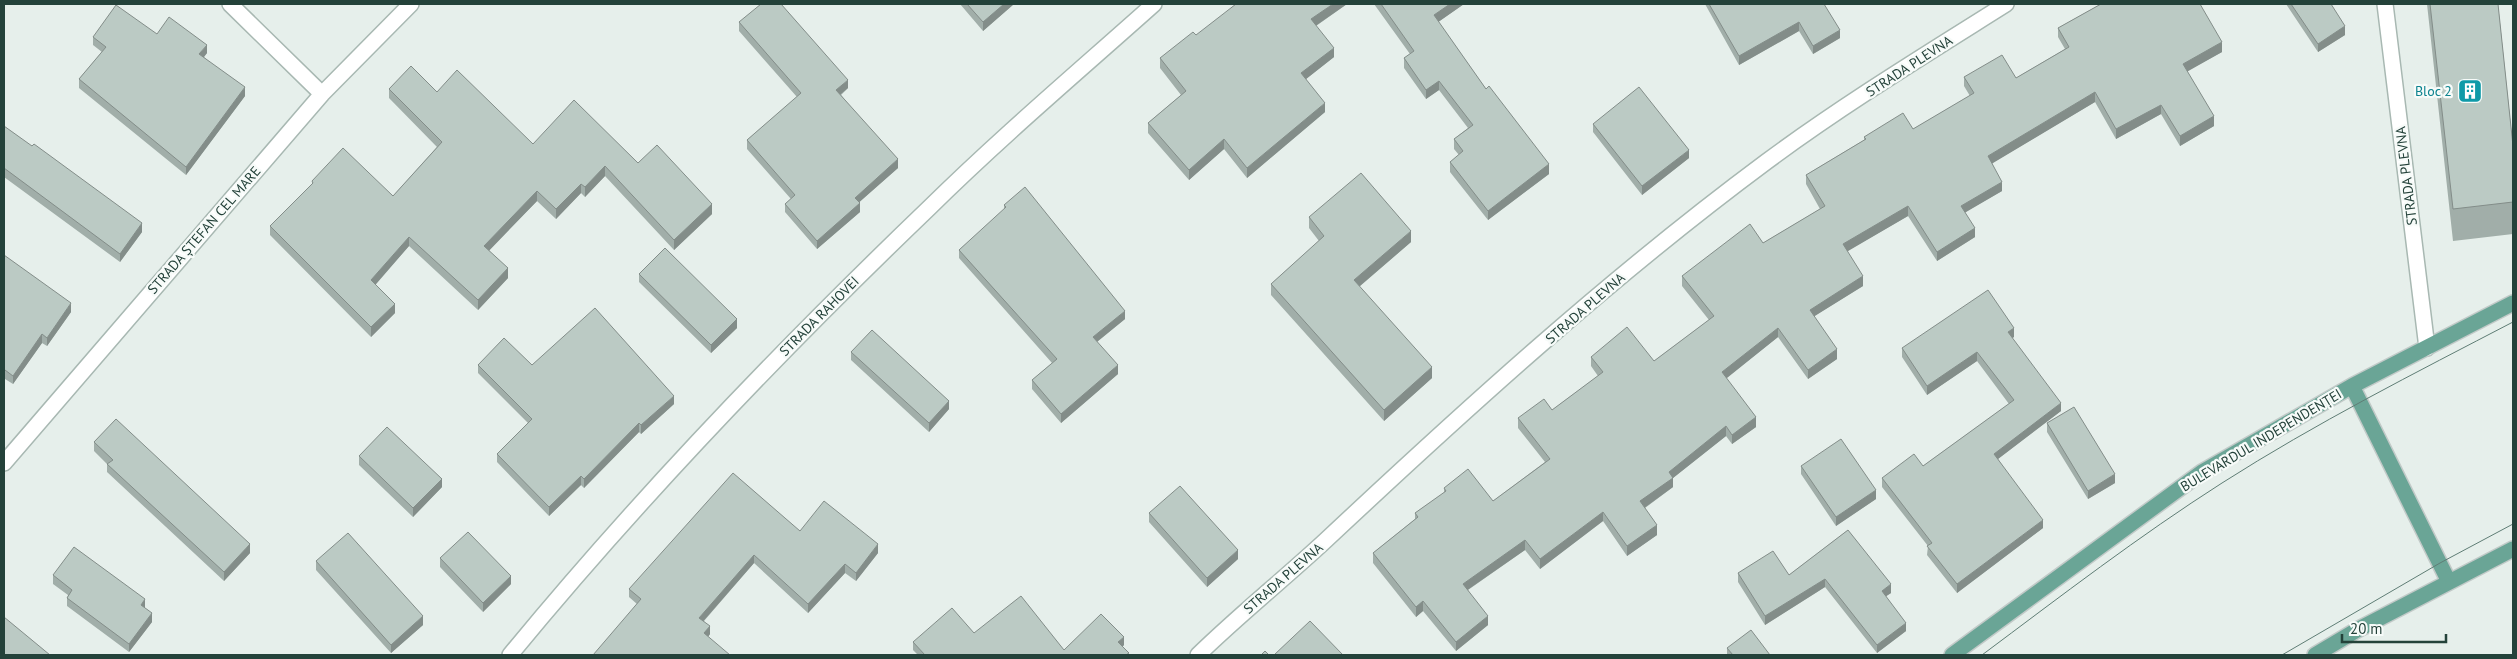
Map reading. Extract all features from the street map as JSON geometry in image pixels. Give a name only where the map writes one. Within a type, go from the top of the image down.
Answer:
[{"type":"main road","name":"BULEVARDUL INDEPENDENȚEI","points":[[1952,655],[2202,472],[2352,386],[2513,302]]},
{"type":"main road","points":[[2352,386],[2449,582]]},
{"type":"main road","points":[[2315,655],[2449,582],[2513,550]]},
{"type":"street","points":[[230,4],[322,94]]},
{"type":"street","name":"STRADA ȘTEFAN CEL MARE","points":[[4,463],[322,94],[411,4]]},
{"type":"street","name":"STRADA RAHOVEI","points":[[510,655],[565,588],[694,445],[802,332],[930,206],[1154,4]]},
{"type":"street","name":"STRADA PLEVNA","points":[[1198,655],[1320,546],[1440,434],[1624,273],[1766,162],[1863,96],[2006,4]]},
{"type":"street","name":"STRADA PLEVNA","points":[[2385,4],[2427,348]]},
{"type":"building","points":[[761,4],[781,4],[848,80],[836,90],[898,159],[855,198],[860,203],[817,241],[785,204],[795,195],[747,140],[801,93],[739,22]]},
{"type":"building","points":[[967,4],[1004,4],[983,22]]},
{"type":"building","points":[[1236,4],[1333,4],[1311,19],[1334,48],[1301,73],[1325,103],[1247,168],[1224,139],[1189,170],[1148,123],[1186,91],[1160,58],[1193,32],[1196,35]]},
{"type":"building","points":[[1381,4],[1450,4],[1434,15],[1486,89],[1489,86],[1549,164],[1488,211],[1450,162],[1463,151],[1454,139],[1473,125],[1439,81],[1426,90],[1404,58],[1414,51]]},
{"type":"building","points":[[1709,4],[1824,4],[1840,30],[1813,46],[1799,22],[1739,56]]},
{"type":"building","points":[[2101,4],[2200,4],[2222,42],[2183,64],[2214,116],[2180,136],[2161,105],[2116,129],[2095,92],[1988,156],[2002,182],[1961,206],[1975,228],[1937,252],[1908,206],[1843,244],[1863,276],[1810,310],[1837,349],[1808,370],[1778,328],[1722,372],[1756,417],[1732,435],[1726,426],[1669,472],[1673,478],[1640,501],[1657,525],[1627,546],[1603,512],[1540,559],[1525,540],[1463,584],[1488,616],[1456,642],[1423,601],[1416,607],[1373,553],[1418,517],[1415,513],[1446,491],[1444,488],[1468,469],[1493,501],[1550,459],[1518,418],[1544,399],[1552,410],[1603,372],[1591,357],[1627,327],[1654,361],[1714,316],[1682,276],[1750,224],[1763,243],[1825,206],[1806,175],[1866,139],[1864,137],[1903,113],[1913,129],[1974,93],[1964,77],[2002,55],[2016,78],[2069,47],[2058,28]]},
{"type":"building","points":[[2291,4],[2331,4],[2345,26],[2318,44]]},
{"type":"building","name":"Bloc 2","points":[[2430,4],[2498,4],[2513,146],[2513,202],[2453,209]]},
{"type":"building","points":[[116,5],[157,34],[169,17],[207,45],[199,54],[245,87],[186,167],[79,79],[106,47],[93,37]]},
{"type":"building","points":[[411,66],[437,92],[457,70],[533,144],[574,100],[638,163],[657,145],[712,204],[674,240],[605,166],[585,187],[581,184],[556,209],[537,191],[484,246],[508,268],[478,300],[409,237],[371,280],[395,304],[371,327],[270,226],[313,183],[312,181],[343,148],[393,196],[442,142],[389,89]]},
{"type":"building","points":[[1639,87],[1689,150],[1642,186],[1593,124]]},
{"type":"building","points":[[4,126],[32,146],[34,144],[142,223],[120,254],[4,168]]},
{"type":"building","points":[[1361,173],[1411,231],[1354,280],[1432,367],[1384,410],[1271,284],[1324,236],[1309,217]]},
{"type":"building","points":[[1025,187],[1125,311],[1093,337],[1118,365],[1061,414],[1032,380],[1057,359],[959,250]]},
{"type":"building","points":[[665,248],[737,319],[711,345],[639,274]]},
{"type":"building","points":[[4,255],[71,303],[47,338],[42,334],[13,376],[5,370],[4,372]]},
{"type":"building","points":[[1988,290],[2014,328],[2008,332],[2061,403],[1994,454],[2043,520],[1957,584],[1927,546],[1932,543],[1882,478],[1914,454],[1923,466],[2014,400],[1977,352],[1927,386],[1902,348]]},
{"type":"building","points":[[595,308],[674,396],[641,425],[639,423],[584,479],[581,476],[549,507],[497,454],[532,419],[478,365],[504,338],[532,365]]},
{"type":"building","points":[[872,330],[949,401],[929,423],[851,352]]},
{"type":"building","points":[[2074,407],[2115,474],[2088,491],[2047,423]]},
{"type":"building","points":[[116,419],[250,544],[224,572],[107,464],[113,460],[94,442]]},
{"type":"building","points":[[387,427],[442,479],[413,508],[359,456]]},
{"type":"building","points":[[1841,439],[1876,490],[1836,517],[1801,466]]},
{"type":"building","points":[[733,473],[800,531],[824,501],[878,544],[856,573],[845,564],[808,604],[754,555],[699,618],[710,626],[704,633],[730,655],[593,655],[641,599],[629,589]]},
{"type":"building","points":[[1180,486],[1238,550],[1207,578],[1149,513]]},
{"type":"building","points":[[1848,530],[1891,584],[1882,591],[1906,623],[1877,645],[1825,579],[1765,616],[1738,573],[1773,551],[1789,575]]},
{"type":"building","points":[[468,532],[511,576],[483,603],[440,558]]},
{"type":"building","points":[[348,533],[423,616],[391,645],[316,561]]},
{"type":"building","points":[[74,547],[145,599],[141,605],[152,613],[129,644],[67,598],[72,590],[53,575]]},
{"type":"building","points":[[1021,596],[1064,650],[1101,614],[1124,637],[1118,642],[1129,653],[1126,655],[925,655],[913,642],[952,608],[974,633]]},
{"type":"building","points":[[4,617],[50,655],[4,655]]},
{"type":"building","points":[[1310,621],[1343,655],[1274,655]]},
{"type":"building","points":[[1751,630],[1770,655],[1733,655],[1727,648]]},
{"type":"building","points":[[1265,651],[1269,655],[1261,655]]},
{"type":"tram line","points":[[1982,655],[2130,545],[2257,461],[2330,419],[2513,322]]},
{"type":"tram line","points":[[2282,655],[2440,563],[2513,524]]},
{"type":"place","name":"Bloc 2","points":[[2470,91]]}]
